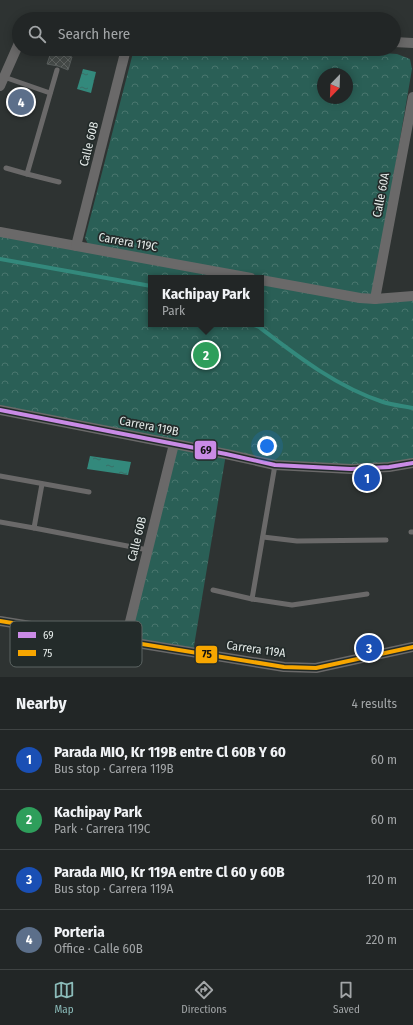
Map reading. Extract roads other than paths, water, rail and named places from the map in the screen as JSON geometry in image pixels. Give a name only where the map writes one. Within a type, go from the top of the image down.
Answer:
[{"type":"street","points":[[401,42],[413,43]]},
{"type":"street","points":[[2,82],[13,56]]},
{"type":"street","name":"Calle 60B","points":[[76,246],[124,56]]},
{"type":"street","name":"Calle 60A","points":[[375,299],[411,121],[413,96]]},
{"type":"street","name":"Carrera 119C","points":[[0,232],[236,275]]},
{"type":"street","points":[[264,281],[360,298],[375,299],[413,296]]},
{"type":"street","name":"Carrera 119B","points":[[0,410],[275,465],[351,469],[389,467],[413,463]]},
{"type":"street","name":"Calle 60B","points":[[130,621],[174,444]]},
{"type":"street","name":"Carrera 119A","points":[[0,621],[10,623]]},
{"type":"street","name":"Carrera 119A","points":[[142,645],[315,673],[413,647]]},
{"type":"lane","points":[[27,174],[57,70]]},
{"type":"lane","points":[[2,82],[50,93]]},
{"type":"lane","points":[[6,168],[59,182]]},
{"type":"lane","points":[[252,599],[275,465]]},
{"type":"lane","points":[[0,476],[89,492]]},
{"type":"lane","points":[[34,528],[42,484]]},
{"type":"lane","points":[[0,522],[148,550]]},
{"type":"lane","points":[[263,537],[297,541],[386,540]]},
{"type":"lane","points":[[213,590],[252,599],[292,605],[366,594]]},
{"type":"water","points":[[83,69],[96,72],[91,93],[77,89]]},
{"type":"water","points":[[90,456],[131,462],[128,475],[87,469]]},
{"type":"waterway","points":[[0,259],[148,285]]},
{"type":"waterway","points":[[259,327],[318,370],[350,388],[383,402],[413,408]]},
{"type":"place","name":"Porteria","points":[[21,102]]},
{"type":"place","name":"Kachipay Park","points":[[206,355]]},
{"type":"place","name":"Parada MIO, Kr 119B entre Cl 60B Y 60","points":[[367,478]]},
{"type":"place","name":"Parada MIO, Kr 119A entre Cl 60 y 60B","points":[[369,648]]}]
